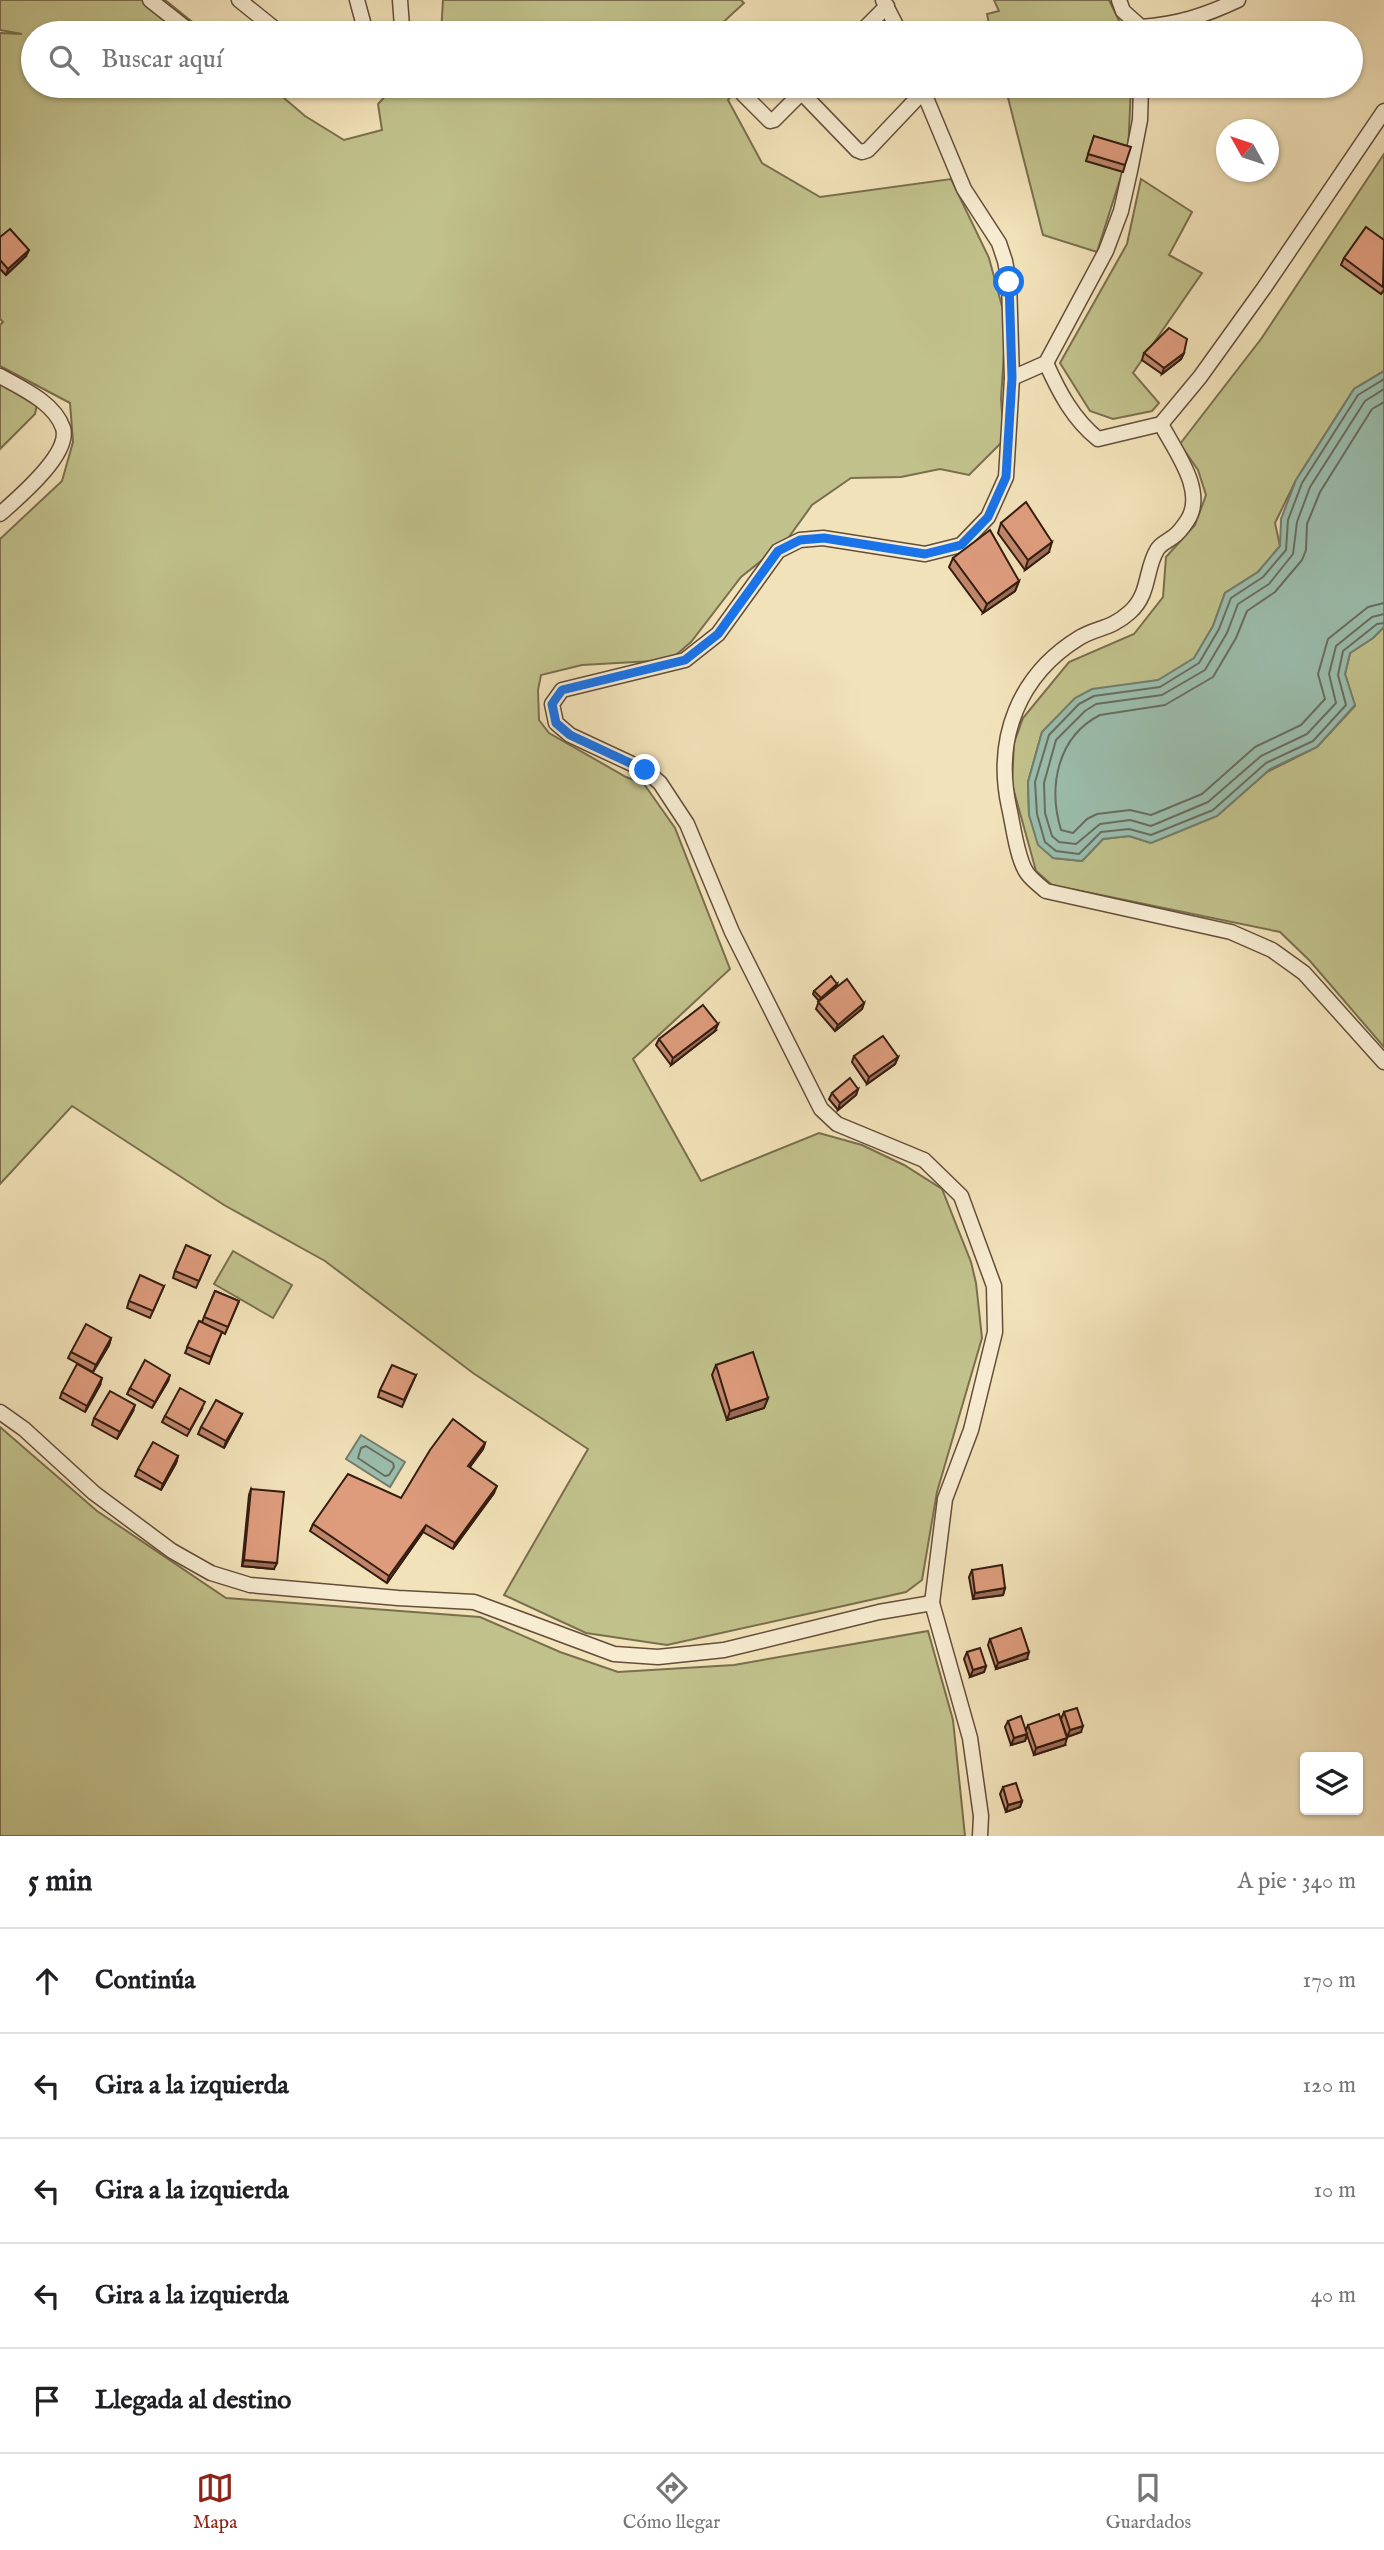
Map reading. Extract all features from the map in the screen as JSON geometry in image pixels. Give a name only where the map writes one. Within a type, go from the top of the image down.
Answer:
[{"type":"street","points":[[150,0],[177,21]]},
{"type":"street","points":[[239,0],[265,21]]},
{"type":"street","points":[[357,0],[363,21]]},
{"type":"street","points":[[400,0],[402,21]]},
{"type":"street","points":[[1119,0],[1123,11],[1132,21]]},
{"type":"street","points":[[1184,21],[1209,14],[1238,0]]},
{"type":"street","points":[[870,21],[885,3],[894,21]]},
{"type":"street","points":[[747,98],[770,121],[796,98]]},
{"type":"street","points":[[813,98],[857,150],[862,152],[868,150],[914,98]]},
{"type":"street","points":[[926,98],[964,189],[999,243],[1006,261],[1012,378],[1006,477],[988,517],[961,545],[925,554],[824,538],[800,540],[778,551],[718,634],[685,660],[562,690],[552,704],[556,723],[570,735],[645,770],[660,783],[687,824],[732,932],[821,1109],[837,1124],[924,1160],[961,1196],[993,1286],[995,1332],[971,1430],[945,1499],[932,1603],[970,1738],[981,1816],[980,1836]]},
{"type":"street","points":[[1012,378],[1046,363],[1106,251],[1121,211],[1140,120],[1140,98]]},
{"type":"street","points":[[1046,363],[1081,425],[1098,439],[1161,424],[1200,377],[1264,288],[1384,111]]},
{"type":"street","points":[[0,376],[49,407],[63,427],[63,435],[55,456],[43,474],[0,514]]},
{"type":"street","points":[[1161,424],[1194,490],[1189,519],[1175,536],[1158,548],[1142,597],[1132,611],[1111,626],[1082,636],[1059,650],[1031,681],[1012,716],[1005,750],[1005,789],[1026,872],[1046,891],[1231,932],[1272,950],[1304,973],[1384,1062]]},
{"type":"street","points":[[0,1412],[24,1429],[94,1493],[172,1551],[211,1573],[250,1585],[474,1602],[614,1654],[658,1657],[723,1650],[879,1612],[932,1603]]},
{"type":"green space","points":[[0,0],[165,0],[191,21],[21,21],[21,34],[0,30]]},
{"type":"green space","points":[[443,0],[741,0],[744,3],[724,21],[442,21]]},
{"type":"green space","points":[[994,0],[1109,0],[1119,21],[988,21],[987,14],[999,11]]},
{"type":"green space","points":[[0,33],[21,34],[21,98],[284,98],[305,116],[344,140],[382,130],[378,104],[384,98],[730,98],[728,100],[762,163],[820,197],[951,179],[989,258],[1006,321],[1001,399],[1004,440],[969,475],[940,469],[901,477],[851,478],[812,505],[786,541],[741,577],[691,642],[670,660],[582,665],[541,675],[538,690],[539,720],[549,733],[626,777],[644,784],[675,828],[730,969],[633,1059],[701,1181],[819,1133],[862,1145],[904,1165],[942,1189],[971,1262],[982,1338],[937,1492],[922,1580],[906,1592],[667,1645],[586,1633],[504,1595],[588,1449],[473,1373],[325,1261],[224,1205],[72,1106],[0,1184],[0,539],[62,481],[73,442],[70,403],[0,366],[0,325],[3,322],[0,319]]},
{"type":"green space","points":[[1008,98],[1130,98],[1128,154],[1097,252],[1043,235]]},
{"type":"green space","points":[[1384,154],[1384,371],[1354,389],[1296,480],[1275,523],[1280,546],[1258,572],[1225,593],[1213,626],[1194,659],[1156,687],[1057,717],[1042,732],[1028,782],[1029,815],[1053,858],[1082,861],[1103,839],[1129,836],[1151,843],[1217,816],[1267,772],[1317,747],[1355,706],[1345,674],[1350,653],[1384,627],[1384,1047],[1310,961],[1280,932],[1052,885],[1036,871],[1012,784],[1014,743],[1023,718],[1069,662],[1134,634],[1163,597],[1166,557],[1195,525],[1206,495],[1198,470],[1180,444],[1261,339]]},
{"type":"green space","points":[[1141,179],[1192,212],[1169,255],[1202,273],[1133,373],[1159,403],[1152,411],[1113,419],[1090,411],[1060,363],[1127,244]]},
{"type":"green space","points":[[0,382],[37,404],[35,414],[0,449]]},
{"type":"green space","points":[[233,1251],[292,1285],[273,1318],[214,1284]]},
{"type":"green space","points":[[0,1427],[97,1511],[226,1598],[480,1617],[560,1652],[618,1672],[734,1665],[928,1631],[953,1720],[965,1836],[0,1836]]},
{"type":"water","points":[[1384,371],[1384,627],[1350,653],[1345,674],[1355,705],[1317,747],[1270,769],[1217,816],[1151,843],[1129,836],[1103,839],[1082,861],[1053,858],[1038,845],[1029,815],[1028,782],[1042,732],[1075,698],[1092,689],[1158,680],[1194,658],[1213,626],[1225,593],[1258,572],[1280,546],[1281,519],[1296,480],[1354,389]]},
{"type":"water","points":[[361,1435],[405,1462],[390,1487],[346,1459]]},
{"type":"building","points":[[1094,136],[1131,147],[1125,165],[1088,154]]},
{"type":"building","points":[[1366,227],[1384,240],[1383,287],[1344,258]]},
{"type":"building","points":[[10,229],[29,250],[8,269],[0,260],[0,237]]},
{"type":"building","points":[[1169,328],[1187,339],[1184,353],[1164,368],[1144,353]]},
{"type":"building","points":[[1026,502],[1052,542],[1028,560],[1001,523]]},
{"type":"building","points":[[990,530],[1019,581],[987,604],[953,558]]},
{"type":"building","points":[[831,976],[837,984],[821,998],[814,991]]},
{"type":"building","points":[[847,979],[864,1003],[838,1025],[818,1002]]},
{"type":"building","points":[[703,1005],[718,1024],[673,1058],[659,1039]]},
{"type":"building","points":[[883,1036],[898,1057],[869,1077],[854,1056]]},
{"type":"building","points":[[850,1078],[858,1089],[840,1103],[832,1093]]},
{"type":"building","points":[[186,1245],[210,1256],[199,1281],[175,1271]]},
{"type":"building","points":[[140,1275],[164,1286],[153,1311],[129,1301]]},
{"type":"building","points":[[215,1291],[239,1301],[228,1327],[204,1317]]},
{"type":"building","points":[[199,1321],[222,1332],[211,1357],[187,1347]]},
{"type":"building","points":[[86,1324],[111,1338],[96,1365],[71,1352]]},
{"type":"building","points":[[753,1352],[768,1398],[730,1411],[716,1365]]},
{"type":"building","points":[[145,1360],[170,1375],[155,1402],[130,1388]]},
{"type":"building","points":[[77,1364],[102,1378],[87,1406],[62,1392]]},
{"type":"building","points":[[392,1365],[416,1375],[404,1400],[380,1390]]},
{"type":"building","points":[[180,1388],[205,1402],[190,1430],[165,1416]]},
{"type":"building","points":[[110,1391],[135,1405],[120,1432],[94,1418]]},
{"type":"building","points":[[216,1400],[242,1414],[226,1441],[201,1427]]},
{"type":"building","points":[[453,1419],[485,1443],[468,1466],[497,1486],[455,1543],[426,1525],[389,1576],[313,1524],[348,1474],[401,1498],[430,1450]]},
{"type":"building","points":[[153,1442],[178,1456],[163,1484],[138,1469]]},
{"type":"building","points":[[251,1489],[284,1492],[277,1563],[244,1560]]},
{"type":"building","points":[[1002,1565],[1005,1588],[975,1593],[972,1570]]},
{"type":"building","points":[[1021,1628],[1029,1652],[998,1663],[990,1639]]},
{"type":"building","points":[[980,1648],[986,1666],[973,1670],[967,1652]]},
{"type":"building","points":[[1077,1708],[1083,1726],[1070,1730],[1064,1712]]},
{"type":"building","points":[[1059,1714],[1067,1738],[1036,1748],[1028,1725]]},
{"type":"building","points":[[1021,1716],[1027,1734],[1014,1738],[1008,1721]]},
{"type":"building","points":[[1016,1783],[1022,1801],[1008,1805],[1003,1787]]},
{"type":"route","points":[[645,770],[570,735],[556,723],[552,704],[562,690],[685,660],[718,634],[778,551],[800,540],[824,538],[925,554],[961,545],[988,517],[1006,477],[1012,378],[1009,282]]}]
